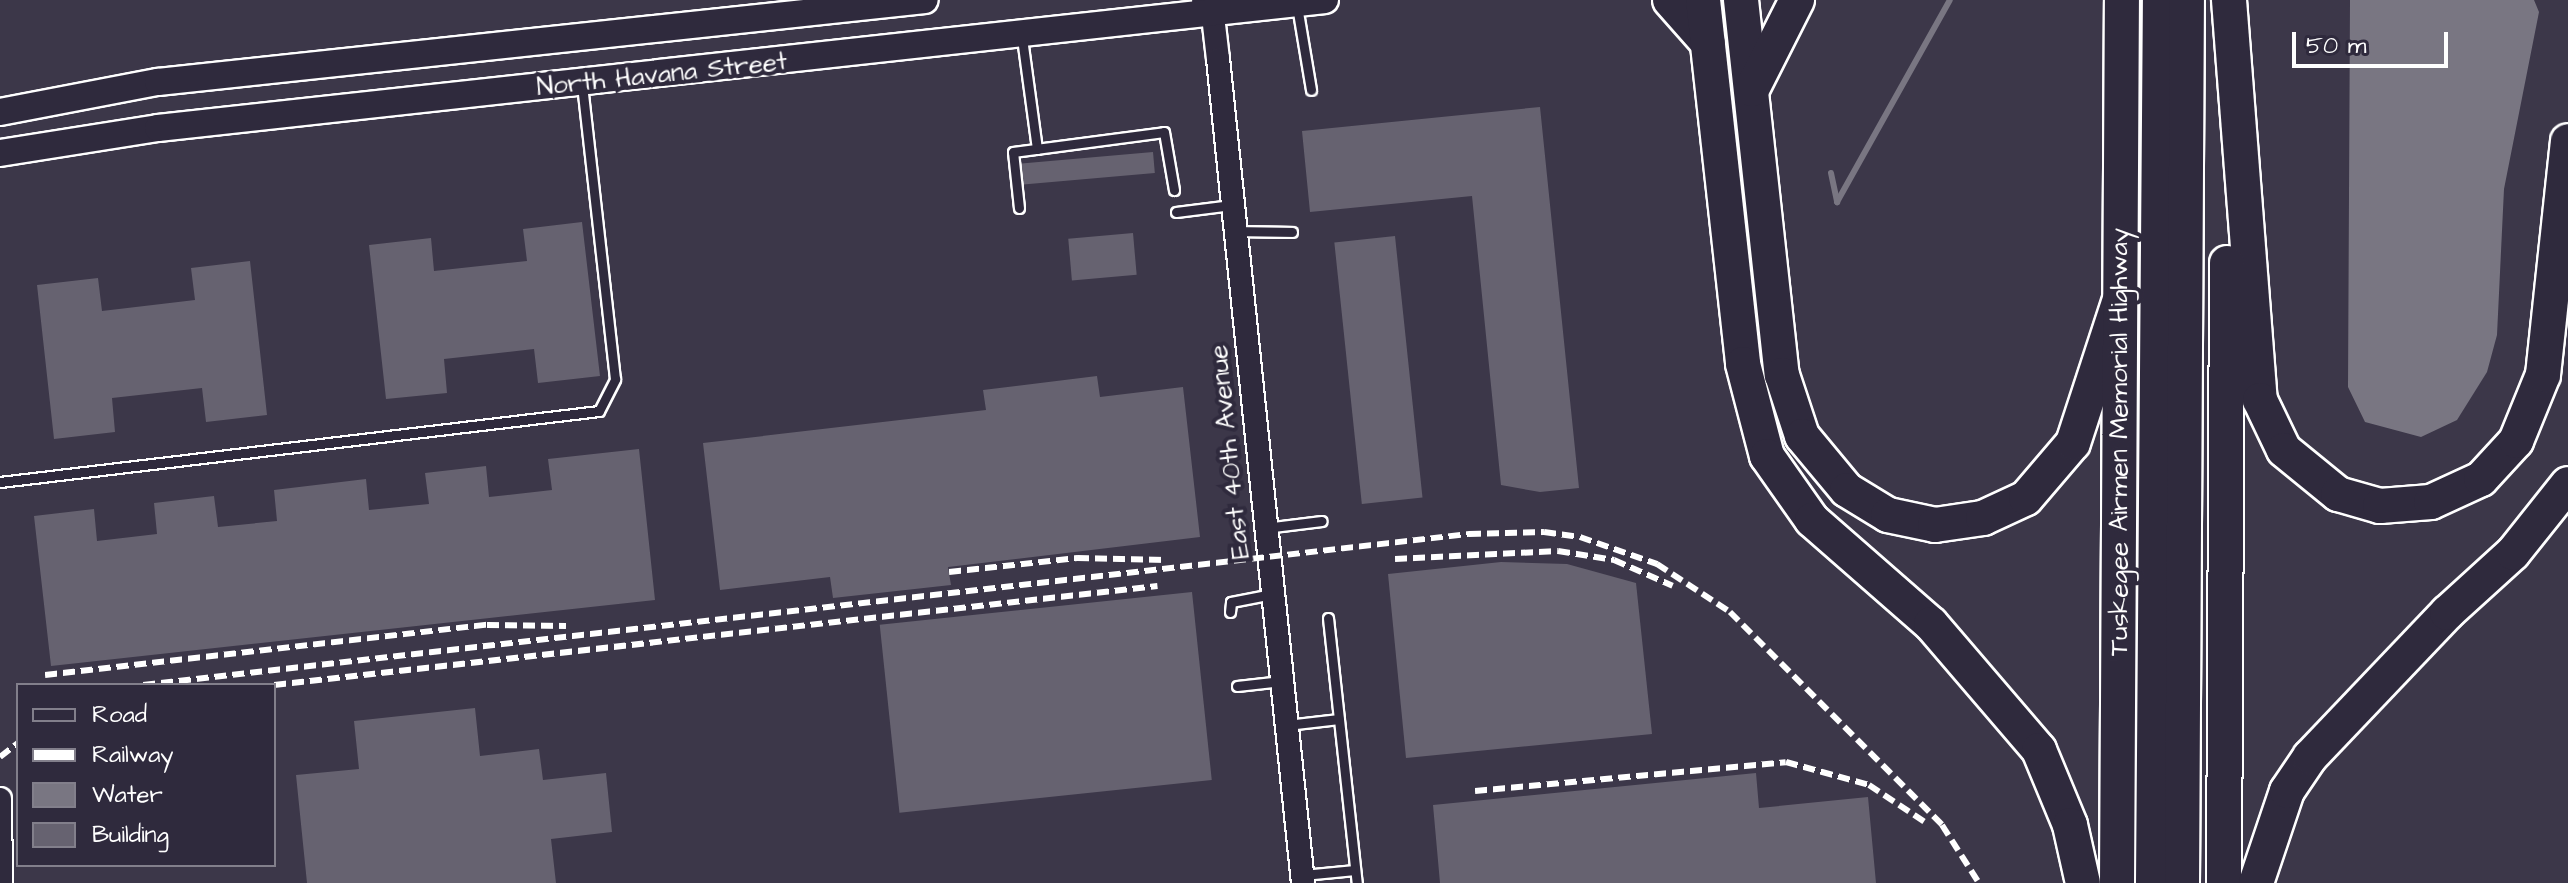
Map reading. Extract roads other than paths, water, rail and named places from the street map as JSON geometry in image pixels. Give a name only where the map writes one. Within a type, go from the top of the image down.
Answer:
[{"type":"highway","points":[[1670,0],[1708,43]]},
{"type":"highway","points":[[1703,0],[1743,364],[1767,456],[1812,520],[1931,624],[2039,750],[2070,825],[2083,883]]},
{"type":"highway","points":[[1741,0],[1786,396],[1814,454],[1866,504],[1935,525],[1983,518],[2026,498],[2073,443],[2119,302]]},
{"type":"highway","points":[[1751,93],[1797,0]]},
{"type":"highway","name":"Tuskegee Airmen Memorial Highway","points":[[2117,883],[2122,0]]},
{"type":"highway","points":[[2153,883],[2160,0]]},
{"type":"highway","points":[[2182,883],[2187,0]]},
{"type":"highway","points":[[2228,0],[2260,400],[2284,450],[2338,494],[2380,506],[2431,502],[2481,479],[2516,441],[2543,375],[2568,141]]},
{"type":"highway","points":[[2224,883],[2228,0]]},
{"type":"highway","points":[[2256,883],[2287,791],[2310,757],[2447,613],[2513,553],[2568,484]]},
{"type":"main road","name":"North Havana Street","points":[[0,153],[172,126],[1022,38],[1211,5],[1297,4],[1325,0]]},
{"type":"main road","name":"North Havana Street","points":[[0,112],[158,82],[915,1]]},
{"type":"street","name":"East 40th Avenue","points":[[1211,5],[1303,879]]},
{"type":"street","points":[[0,799],[1,883]]},
{"type":"lane","points":[[1297,4],[1311,90]]},
{"type":"lane","points":[[1022,38],[1037,149]]},
{"type":"lane","points":[[0,482],[599,411],[615,379],[582,83]]},
{"type":"lane","points":[[1019,208],[1012,154],[1164,132],[1174,190]]},
{"type":"lane","points":[[1176,212],[1234,205]]},
{"type":"lane","points":[[1236,231],[1292,232]]},
{"type":"lane","points":[[1265,528],[1322,521]]},
{"type":"lane","points":[[1230,612],[1231,602],[1272,594]]},
{"type":"lane","points":[[1328,618],[1357,883]]},
{"type":"lane","points":[[1237,686],[1282,681]]},
{"type":"lane","points":[[1286,725],[1339,719]]},
{"type":"lane","points":[[1303,879],[1355,870]]},
{"type":"water","points":[[2350,0],[2534,0],[2539,12],[2504,189],[2497,335],[2487,372],[2457,420],[2421,437],[2365,422],[2348,387]]},
{"type":"waterway","points":[[1831,173],[1837,202],[1950,0]]},
{"type":"railway","points":[[161,683],[1469,534],[1544,532],[1580,537],[1657,564],[1730,612],[1942,825],[1979,883]]},
{"type":"railway","points":[[1395,559],[1558,551],[1614,560],[1673,586]]},
{"type":"railway","points":[[949,572],[1077,558],[1166,560]]},
{"type":"railway","points":[[276,685],[1157,586]]},
{"type":"railway","points":[[45,675],[487,625],[566,626]]},
{"type":"railway","points":[[0,757],[16,745]]},
{"type":"railway","points":[[1475,791],[1786,762],[1869,785],[1928,824]]}]
